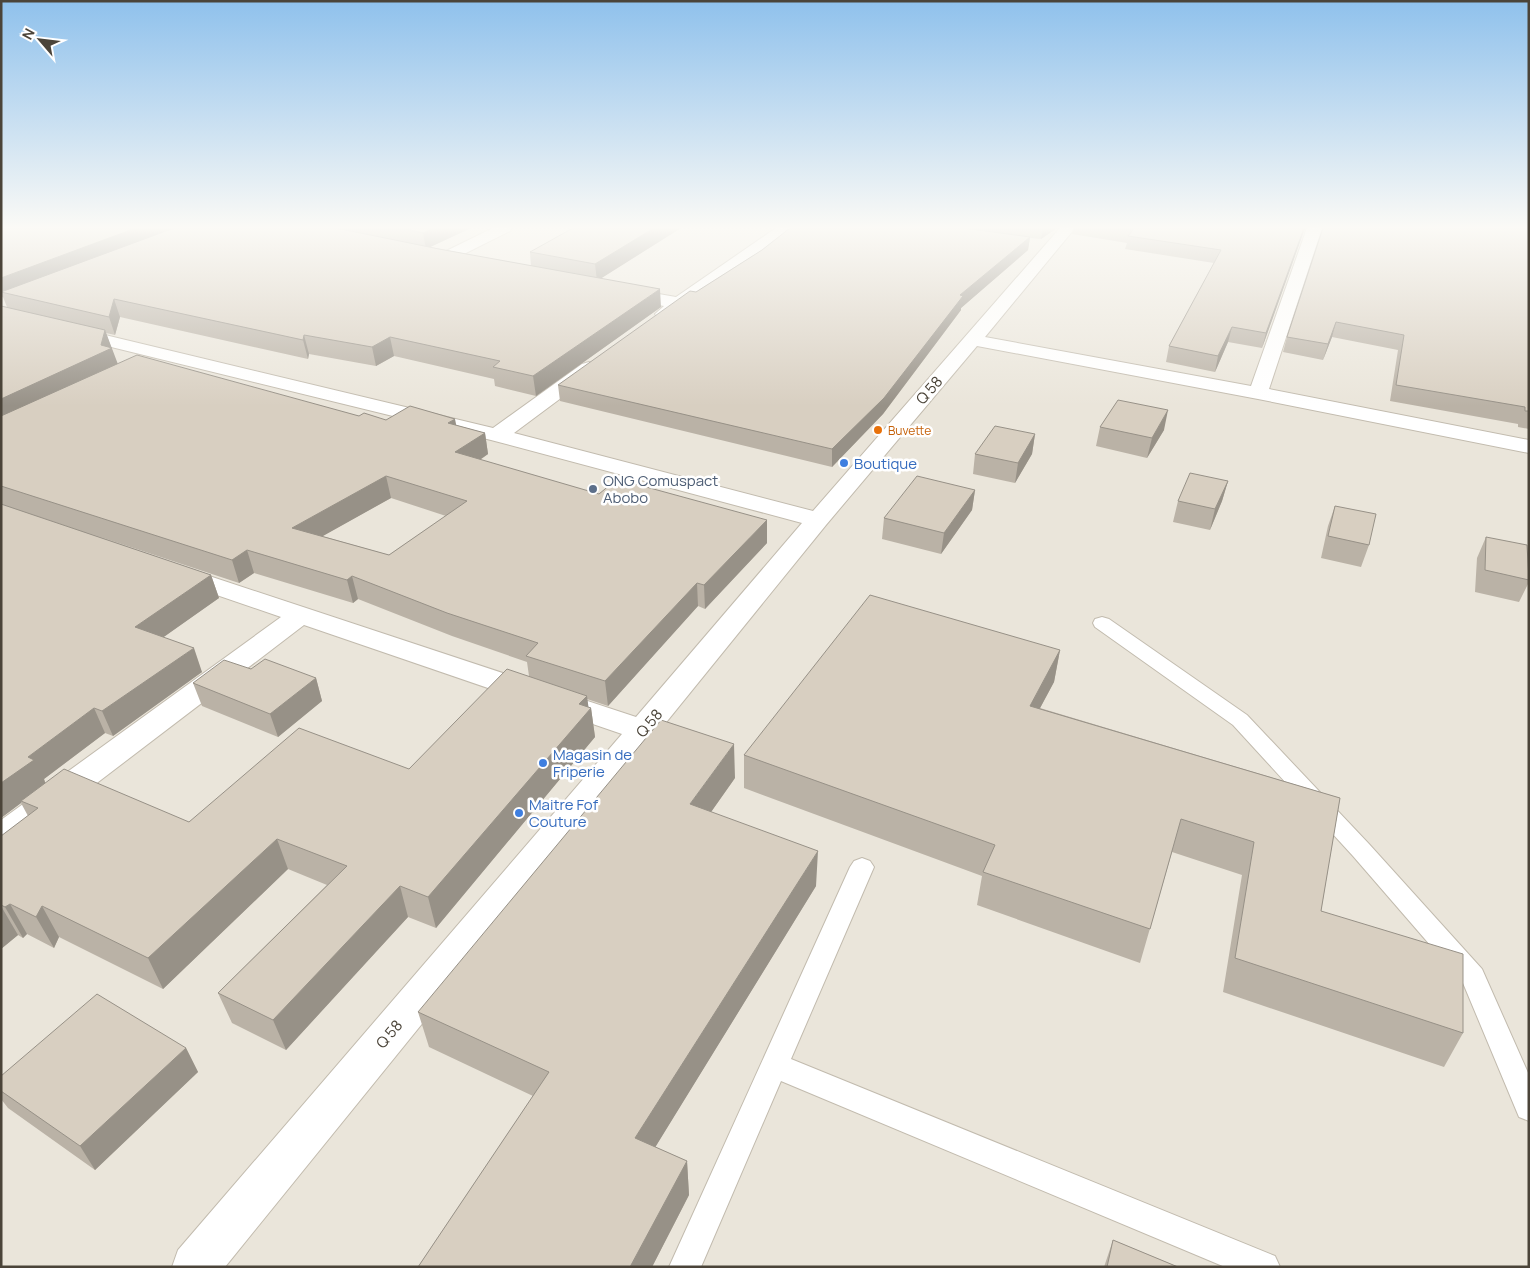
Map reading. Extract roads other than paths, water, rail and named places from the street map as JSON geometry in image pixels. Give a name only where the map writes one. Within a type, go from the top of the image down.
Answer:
[{"type":"street","points":[[647,326],[702,287]]},
{"type":"street","name":"Q 58","points":[[195,1267],[818,520],[1017,287]]},
{"type":"street","points":[[1258,393],[1295,287]]},
{"type":"street","points":[[613,291],[679,303]]},
{"type":"street","points":[[4,307],[167,354],[497,435],[818,520]]},
{"type":"street","points":[[973,340],[1258,393],[1529,447]]},
{"type":"street","points":[[141,366],[167,354]]},
{"type":"street","points":[[497,435],[600,360]]},
{"type":"street","points":[[160,567],[642,730]]},
{"type":"street","points":[[1,838],[301,615]]},
{"type":"lane","points":[[1102,624],[1240,720],[1361,850],[1466,969],[1472,977],[1529,1108]]},
{"type":"lane","points":[[685,1267],[862,867]]},
{"type":"lane","points":[[774,1065],[1264,1267]]},
{"type":"place","name":"Buvette","points":[[878,430]]},
{"type":"place","name":"Boutique","points":[[844,463]]},
{"type":"place","name":"ONG Comuspact Abobo","points":[[593,489]]},
{"type":"place","name":"Magasin de Friperie","points":[[543,763]]},
{"type":"place","name":"Maitre Fof Couture","points":[[519,813]]}]
